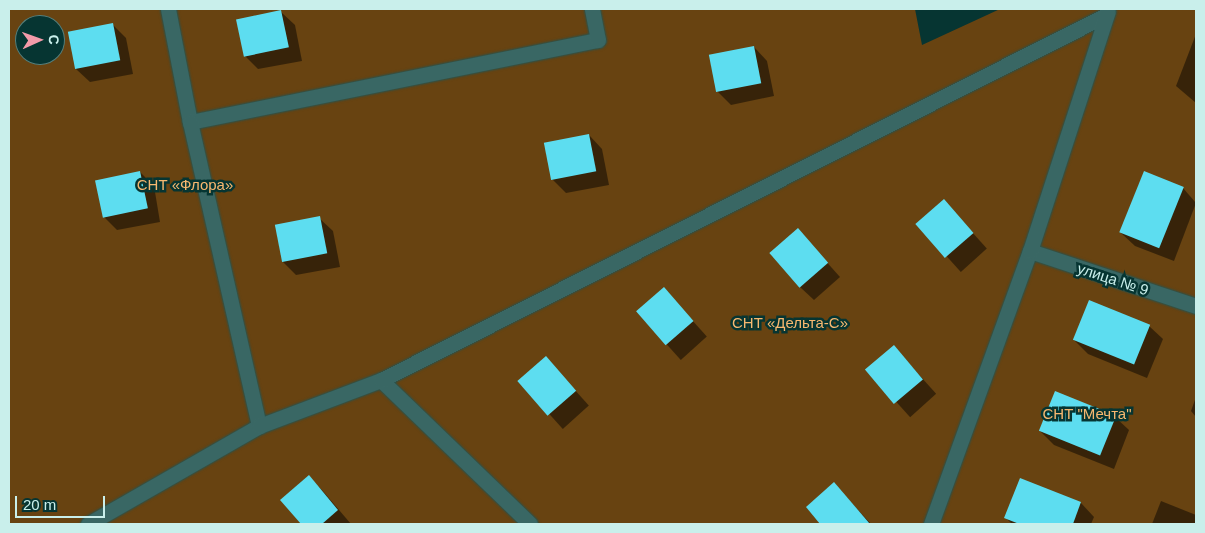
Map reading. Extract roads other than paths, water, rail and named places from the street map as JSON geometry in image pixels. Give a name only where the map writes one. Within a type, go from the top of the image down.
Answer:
[{"type":"street","points":[[168,9],[190,122],[259,426]]},
{"type":"street","points":[[190,122],[598,40],[592,9]]},
{"type":"street","points":[[931,524],[1030,251],[1107,12]]},
{"type":"street","points":[[88,524],[259,426],[381,380],[1107,12]]},
{"type":"street","name":"улица № 9","points":[[1030,251],[1196,306]]},
{"type":"street","points":[[381,380],[530,524]]},
{"type":"park label","name":"СНТ «Флора»","points":[[185,185]]},
{"type":"park label","name":"СНТ «Дельта-С»","points":[[790,323]]},
{"type":"park label","name":"СНТ \"Мечта\"","points":[[1087,414]]}]
